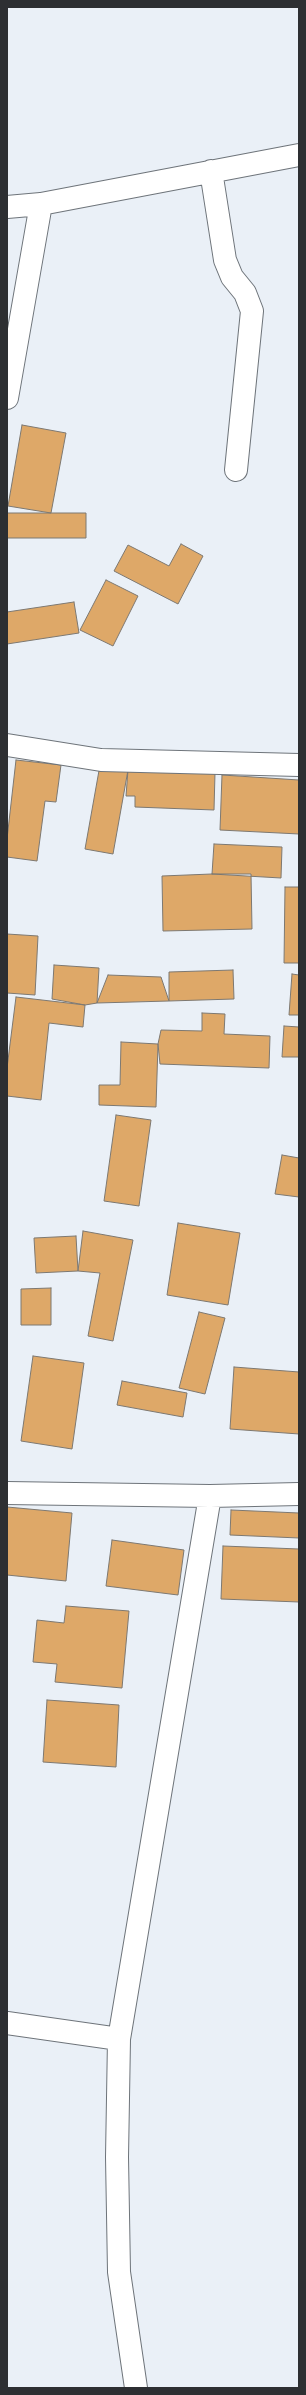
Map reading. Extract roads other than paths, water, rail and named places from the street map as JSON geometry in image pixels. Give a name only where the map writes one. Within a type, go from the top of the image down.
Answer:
[{"type":"street","points":[[7,207],[41,204],[299,155]]},
{"type":"street","points":[[211,172],[225,260],[232,277],[245,293],[252,311],[236,470]]},
{"type":"street","points":[[7,398],[41,204]]},
{"type":"street","points":[[7,746],[101,760],[299,765]]},
{"type":"street","points":[[7,1493],[210,1496],[299,1494]]},
{"type":"street","points":[[136,2388],[119,2272],[117,2157],[119,2039],[210,1496]]},
{"type":"street","points":[[7,2023],[119,2039]]}]
